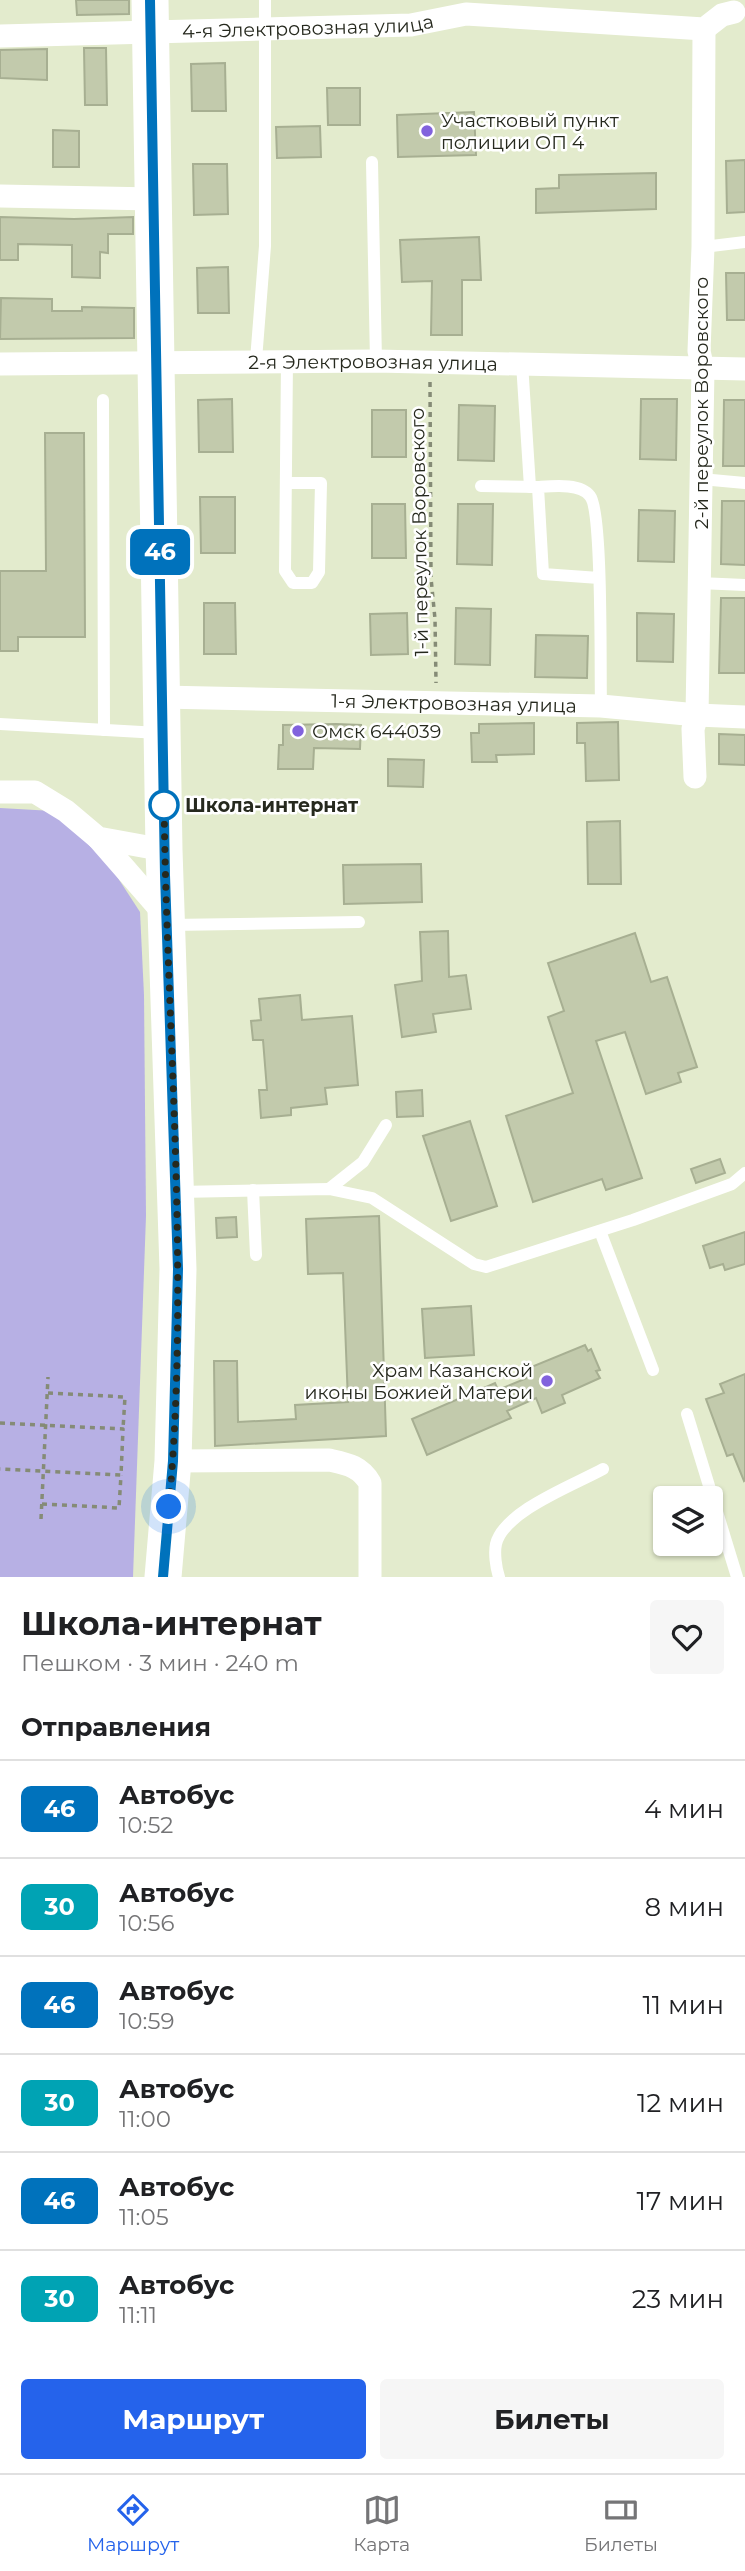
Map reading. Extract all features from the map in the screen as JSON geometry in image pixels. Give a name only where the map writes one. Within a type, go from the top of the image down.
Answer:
[{"type":"main road","points":[[150,17],[164,850],[176,1192],[178,1339],[173,1461],[163,1577]]},
{"type":"street","name":"4-я Электровозная улица","points":[[0,36],[150,17],[265,29],[411,25],[466,7],[720,14]]},
{"type":"street","name":"2-й переулок Воровского","points":[[695,777],[701,479],[702,369],[699,351],[703,247],[720,14]]},
{"type":"street","points":[[0,196],[154,199]]},
{"type":"street","name":"2-я Электровозная улица","points":[[0,364],[157,364],[287,360],[745,369]]},
{"type":"street","name":"1-я Электровозная улица","points":[[162,697],[601,706],[745,717]]},
{"type":"street","points":[[0,792],[35,792],[66,811],[97,838],[166,920]]},
{"type":"street","points":[[97,838],[164,850]]},
{"type":"street","points":[[173,1461],[329,1460],[351,1465],[363,1473],[370,1483],[370,1577]]},
{"type":"lane","points":[[256,360],[265,246],[265,0]]},
{"type":"lane","points":[[372,162],[376,361]]},
{"type":"lane","points":[[703,247],[745,242]]},
{"type":"lane","points":[[286,483],[321,484],[319,572],[313,583],[293,583],[285,571],[287,360]]},
{"type":"lane","points":[[522,363],[543,574],[599,578]]},
{"type":"lane","points":[[103,400],[104,730]]},
{"type":"lane","points":[[701,479],[745,483]]},
{"type":"lane","points":[[481,486],[578,489],[589,494],[596,507],[601,706]]},
{"type":"lane","points":[[699,583],[745,585]]},
{"type":"lane","points":[[0,724],[163,733]]},
{"type":"lane","points":[[166,920],[359,922]]},
{"type":"lane","points":[[328,1189],[363,1162],[386,1125]]},
{"type":"lane","points":[[176,1192],[328,1189],[372,1198],[474,1264],[486,1266],[600,1231],[732,1184],[745,1173]]},
{"type":"lane","points":[[253,1190],[256,1255]]},
{"type":"lane","points":[[600,1231],[653,1370]]},
{"type":"lane","points":[[687,1414],[737,1577]]},
{"type":"lane","points":[[499,1577],[496,1544],[505,1526],[522,1512],[603,1469]]},
{"type":"path","name":"1-й переулок Воровского","points":[[430,361],[431,578],[435,619],[436,702]]},
{"type":"path","points":[[41,1519],[48,1377]]},
{"type":"path","points":[[41,1504],[119,1508],[125,1397],[48,1393]]},
{"type":"path","points":[[0,1423],[123,1429]]},
{"type":"path","points":[[0,1469],[121,1475]]},
{"type":"shaded area","points":[[0,808],[53,811],[81,834],[116,875],[140,912],[144,995],[146,1216],[133,1577],[0,1577]]},
{"type":"building","points":[[76,0],[129,0],[129,14],[77,15]]},
{"type":"building","points":[[84,48],[106,48],[107,105],[85,105]]},
{"type":"building","points":[[47,49],[47,80],[0,78],[0,50]]},
{"type":"building","points":[[225,63],[226,111],[192,111],[191,64]]},
{"type":"building","points":[[327,88],[360,88],[360,125],[328,125]]},
{"type":"building","points":[[474,112],[476,155],[398,157],[397,115]]},
{"type":"building","points":[[320,126],[321,157],[277,158],[276,127]]},
{"type":"building","points":[[53,130],[79,131],[79,167],[53,167]]},
{"type":"building","points":[[745,160],[745,212],[727,213],[726,161]]},
{"type":"building","points":[[193,164],[227,164],[228,214],[194,215]]},
{"type":"building","points":[[656,173],[656,209],[536,213],[536,189],[559,188],[559,175]]},
{"type":"building","points":[[0,217],[133,217],[133,234],[108,234],[108,253],[100,252],[100,278],[72,277],[72,245],[18,244],[18,260],[0,260]]},
{"type":"building","points":[[479,237],[481,280],[462,280],[462,335],[431,335],[432,281],[402,282],[400,240]]},
{"type":"building","points":[[228,267],[229,313],[198,313],[197,268]]},
{"type":"building","points":[[726,273],[745,273],[745,320],[727,320]]},
{"type":"building","points":[[1,298],[52,299],[52,311],[82,311],[82,307],[134,308],[134,338],[0,339]]},
{"type":"building","points":[[232,399],[233,452],[199,452],[198,400]]},
{"type":"building","points":[[641,399],[677,399],[676,460],[640,459]]},
{"type":"building","points":[[724,400],[745,400],[745,466],[723,466]]},
{"type":"building","points":[[459,405],[495,406],[494,461],[458,460]]},
{"type":"building","points":[[372,410],[406,410],[406,457],[372,457]]},
{"type":"building","points":[[45,433],[84,433],[85,637],[18,637],[18,651],[0,651],[0,571],[46,571]]},
{"type":"building","points":[[200,497],[235,497],[235,553],[201,553]]},
{"type":"building","points":[[722,501],[745,501],[745,565],[721,564]]},
{"type":"building","points":[[372,504],[405,504],[406,558],[372,558]]},
{"type":"building","points":[[458,504],[493,504],[492,565],[457,564]]},
{"type":"building","points":[[639,510],[675,511],[674,562],[638,561]]},
{"type":"building","points":[[721,598],[745,598],[745,673],[719,673]]},
{"type":"building","points":[[204,603],[235,603],[236,654],[204,654]]},
{"type":"building","points":[[456,608],[491,609],[490,665],[455,664]]},
{"type":"building","points":[[407,613],[408,654],[371,655],[370,614]]},
{"type":"building","points":[[637,613],[674,614],[673,662],[637,661]]},
{"type":"building","points":[[536,635],[588,636],[587,678],[535,677]]},
{"type":"building","points":[[618,722],[619,780],[586,781],[585,743],[577,743],[577,723]]},
{"type":"building","points":[[534,723],[534,754],[496,755],[497,762],[472,762],[471,733],[479,733],[479,724]]},
{"type":"building","points":[[283,725],[361,725],[360,749],[314,748],[313,769],[278,769],[279,745],[283,745]]},
{"type":"building","points":[[719,734],[745,735],[745,765],[719,764]]},
{"type":"building","points":[[388,759],[424,760],[423,787],[388,786]]},
{"type":"building","points":[[620,821],[621,884],[588,884],[587,822]]},
{"type":"building","points":[[421,864],[422,902],[344,904],[343,865]]},
{"type":"building","points":[[448,931],[449,977],[466,975],[471,1009],[433,1014],[436,1032],[402,1037],[395,985],[422,981],[420,932]]},
{"type":"building","points":[[635,933],[651,982],[667,977],[697,1067],[678,1073],[681,1082],[646,1094],[625,1032],[596,1041],[642,1178],[606,1190],[602,1179],[533,1202],[506,1116],[573,1093],[548,1017],[564,1011],[548,963]]},
{"type":"building","points":[[300,995],[302,1020],[352,1016],[358,1085],[325,1088],[327,1104],[291,1108],[291,1115],[261,1118],[259,1090],[267,1090],[263,1040],[253,1040],[251,1021],[261,1020],[259,999]]},
{"type":"building","points":[[422,1090],[423,1116],[397,1117],[396,1092]]},
{"type":"building","points":[[470,1121],[497,1206],[451,1221],[423,1136]]},
{"type":"building","points":[[720,1159],[725,1173],[696,1183],[691,1169]]},
{"type":"building","points":[[379,1216],[386,1436],[215,1446],[214,1361],[237,1361],[238,1422],[296,1419],[295,1405],[348,1402],[343,1273],[308,1274],[306,1219]]},
{"type":"building","points":[[236,1217],[237,1237],[217,1238],[216,1218]]},
{"type":"building","points":[[745,1232],[745,1264],[725,1270],[723,1264],[710,1268],[703,1246]]},
{"type":"building","points":[[471,1306],[474,1355],[425,1358],[422,1309]]},
{"type":"building","points":[[585,1345],[588,1351],[591,1349],[600,1370],[596,1371],[600,1378],[562,1395],[565,1403],[542,1413],[536,1398],[507,1411],[511,1418],[427,1455],[412,1419],[495,1383],[498,1390],[527,1378],[524,1370]]},
{"type":"building","points":[[745,1374],[744,1481],[733,1454],[727,1456],[706,1399],[724,1393],[720,1384]]},
{"type":"bus line","name":"46","points":[[150,0],[165,875],[178,1269],[173,1461],[163,1577]]},
{"type":"place","name":"Участковый пункт полиции ОП 4","points":[[427,131]]},
{"type":"place","name":"Омск 644039","points":[[298,731]]},
{"type":"place","name":"Школа-интернат","points":[[164,805]]},
{"type":"place","name":"Храм Казанской иконы Божией Матери","points":[[547,1381]]},
{"type":"route","points":[[164,805],[164,802],[178,1269],[178,1339],[169,1507]]}]
